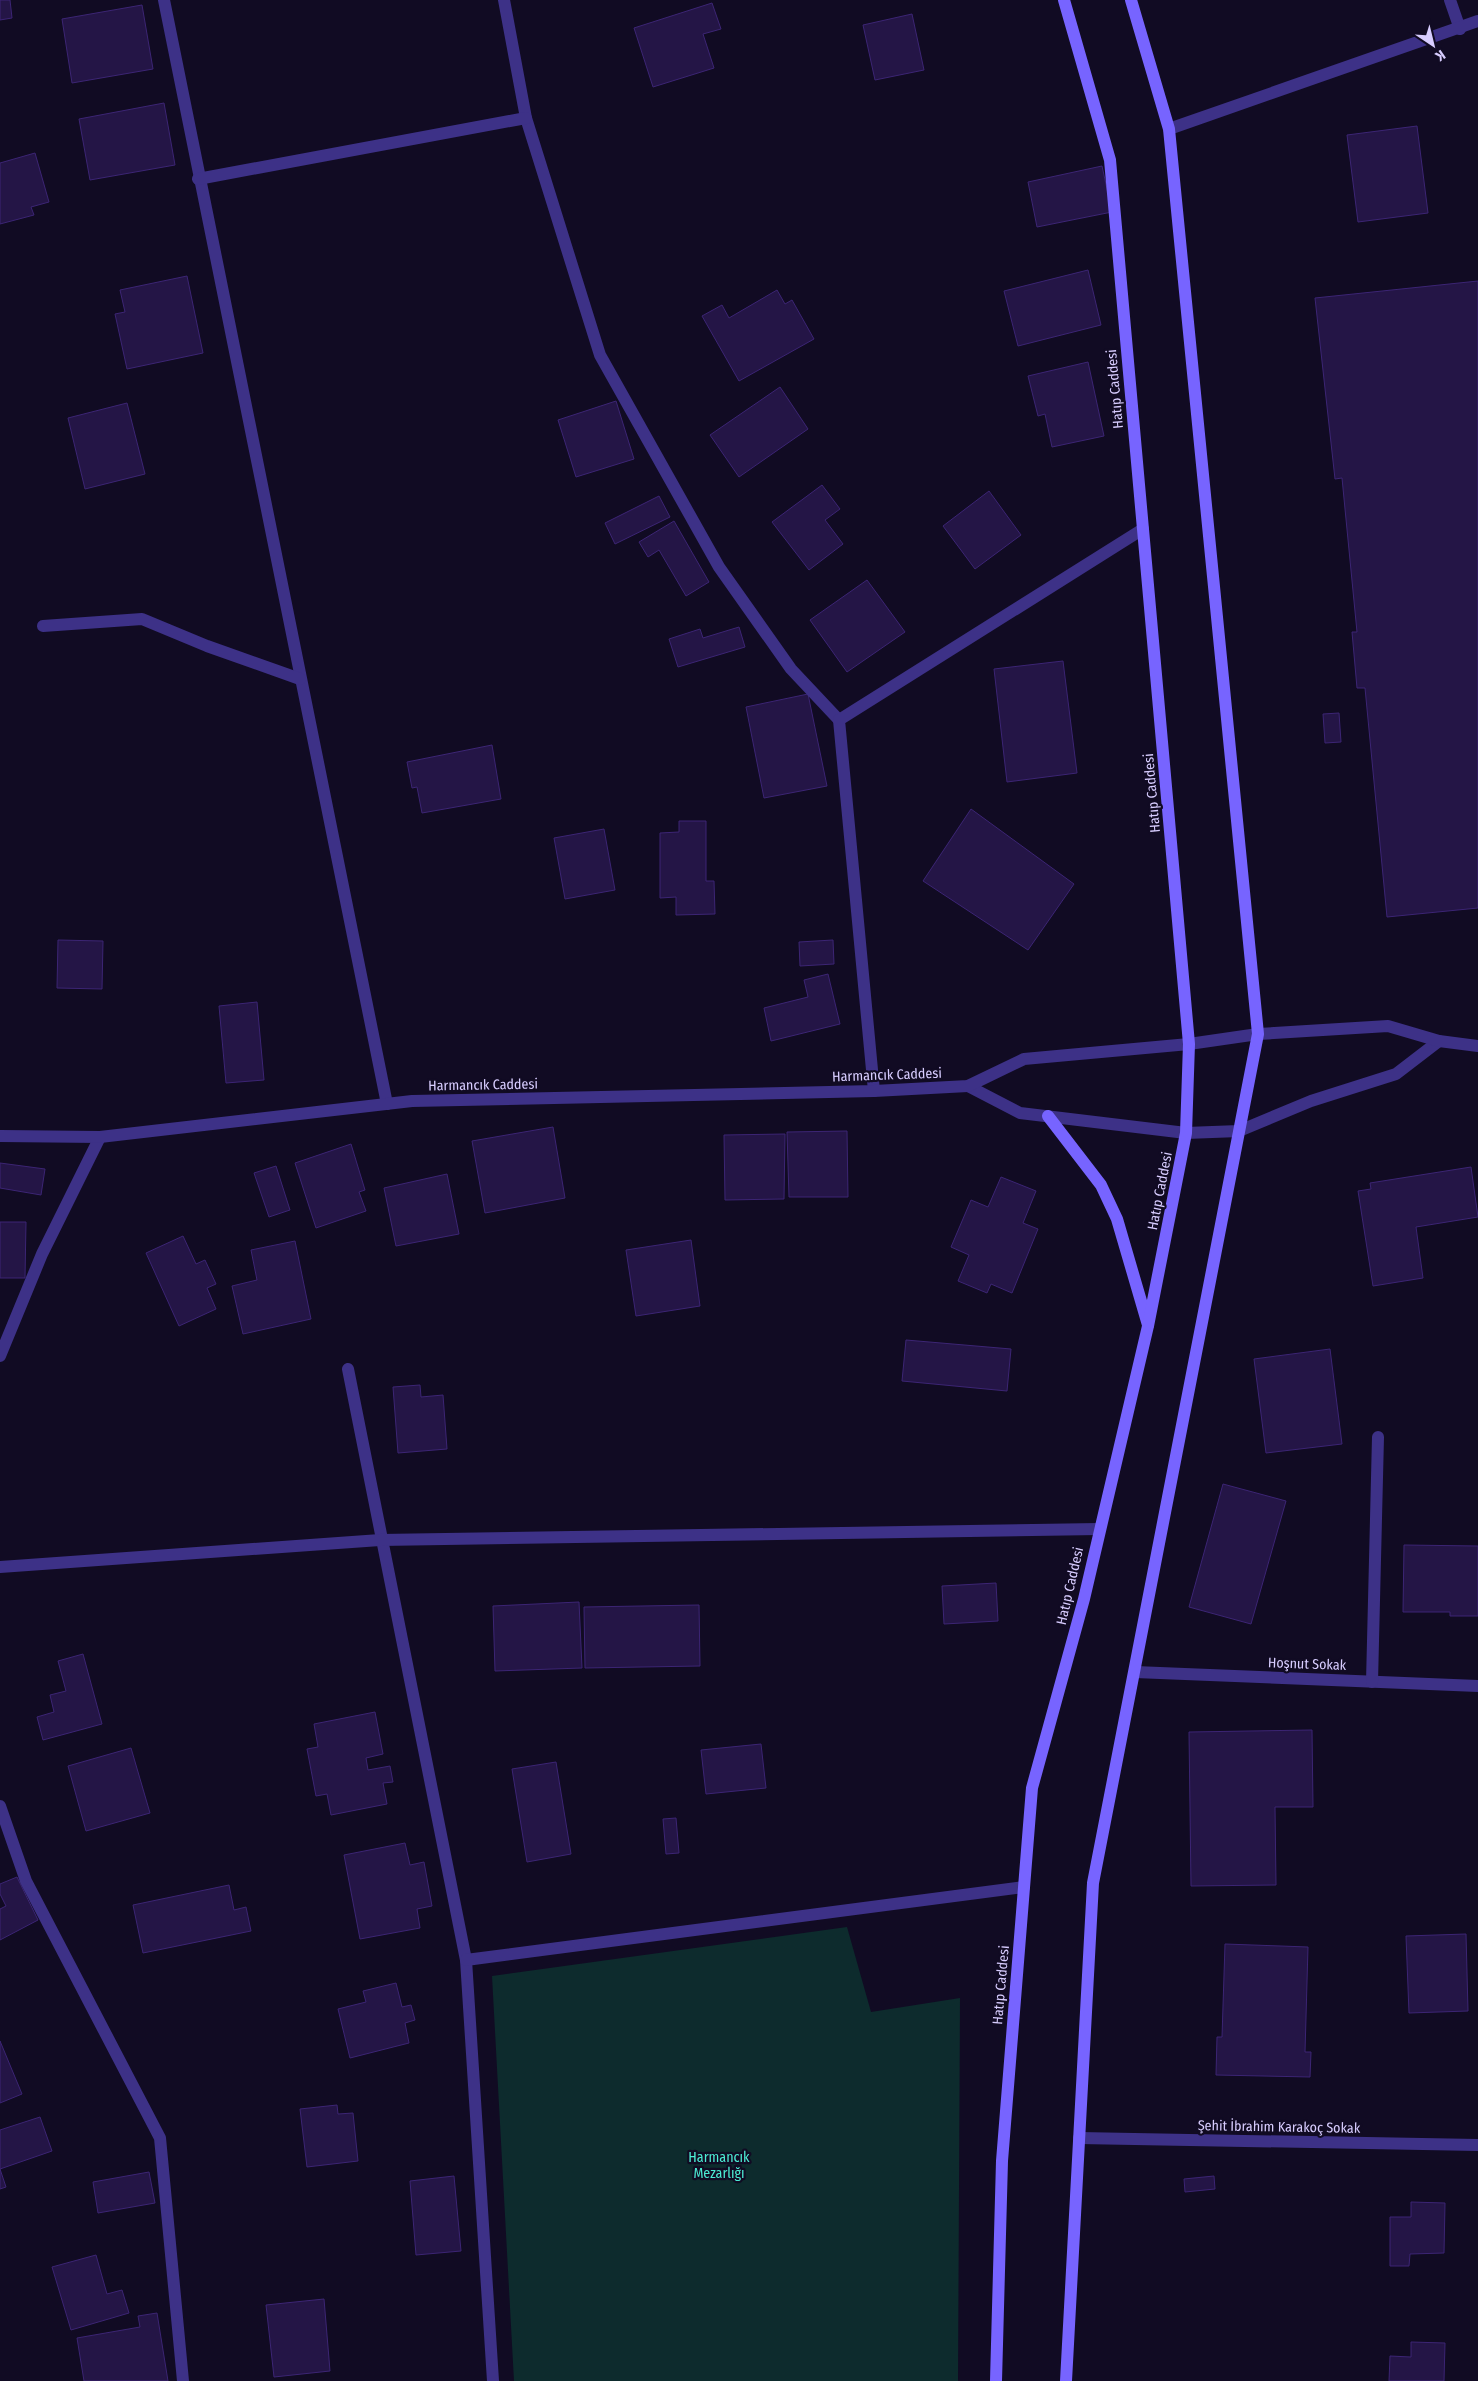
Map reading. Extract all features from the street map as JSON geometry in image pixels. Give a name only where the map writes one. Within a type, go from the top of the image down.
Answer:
[{"type":"main road","name":"Hatıp Caddesi","points":[[996,2381],[1002,2161],[1032,1788],[1084,1599],[1148,1326],[1186,1133],[1189,1044],[1110,160],[1064,0]]},
{"type":"main road","points":[[1066,2381],[1094,1883],[1258,1034],[1169,129],[1131,0]]},
{"type":"main road","points":[[1048,1116],[1101,1185],[1117,1218],[1148,1326]]},
{"type":"street","points":[[164,0],[198,179],[387,1104]]},
{"type":"street","points":[[504,0],[526,118],[600,355],[719,566],[791,669],[839,720],[874,1091]]},
{"type":"street","points":[[1450,0],[1460,28]]},
{"type":"street","points":[[1169,129],[1478,21]]},
{"type":"street","points":[[198,179],[526,118]]},
{"type":"street","points":[[839,720],[1143,528]]},
{"type":"street","points":[[43,626],[142,619],[207,646],[300,679]]},
{"type":"street","points":[[968,1086],[1024,1059],[1189,1044],[1258,1034],[1388,1026],[1439,1041],[1478,1046]]},
{"type":"street","points":[[968,1086],[1020,1113],[1186,1133],[1239,1131],[1311,1100],[1396,1074],[1439,1041]]},
{"type":"street","name":"Harmancık Caddesi","points":[[0,1136],[100,1137],[412,1101],[874,1091],[968,1086]]},
{"type":"street","points":[[0,1356],[42,1254],[100,1137]]},
{"type":"street","points":[[348,1369],[380,1540],[466,1960],[493,2381]]},
{"type":"street","points":[[1372,1682],[1378,1437]]},
{"type":"street","points":[[0,1567],[380,1540],[1099,1529]]},
{"type":"street","name":"Hoşnut Sokak","points":[[1134,1672],[1478,1686]]},
{"type":"street","points":[[0,1806],[26,1881],[160,2138],[183,2381]]},
{"type":"street","points":[[466,1960],[1024,1887]]},
{"type":"street","name":"Şehit İbrahim Karakoç Sokak","points":[[1079,2138],[1478,2145]]},
{"type":"green space","name":"Harmancık Mezarlığı","points":[[847,1927],[871,2012],[960,1998],[958,2381],[514,2381],[492,1976]]},
{"type":"building","points":[[0,0],[10,0],[12,18],[0,20]]},
{"type":"building","points":[[712,3],[721,29],[703,34],[714,68],[653,87],[634,28]]},
{"type":"building","points":[[142,5],[153,69],[72,83],[62,19]]},
{"type":"building","points":[[912,14],[924,70],[875,80],[863,25]]},
{"type":"building","points":[[164,103],[175,165],[90,180],[79,119]]},
{"type":"building","points":[[1417,126],[1428,213],[1358,222],[1347,135]]},
{"type":"building","points":[[35,153],[49,202],[31,207],[34,215],[0,224],[0,163]]},
{"type":"building","points":[[1102,166],[1112,212],[1037,227],[1028,182]]},
{"type":"building","points":[[1088,270],[1101,325],[1018,346],[1004,291]]},
{"type":"building","points":[[187,276],[203,353],[127,369],[115,314],[125,312],[120,290]]},
{"type":"building","points":[[1478,281],[1478,908],[1387,917],[1365,688],[1357,688],[1352,632],[1357,632],[1342,478],[1335,479],[1315,298]]},
{"type":"building","points":[[777,290],[785,304],[792,300],[814,339],[739,381],[702,316],[722,305],[729,318]]},
{"type":"building","points":[[1088,362],[1104,436],[1052,447],[1045,414],[1038,416],[1028,376]]},
{"type":"building","points":[[780,387],[808,429],[739,477],[710,435]]},
{"type":"building","points":[[616,401],[634,459],[576,477],[558,420]]},
{"type":"building","points":[[127,403],[145,474],[85,489],[68,418]]},
{"type":"building","points":[[822,485],[840,509],[825,520],[843,544],[809,570],[772,522]]},
{"type":"building","points":[[989,491],[1021,535],[975,569],[943,526]]},
{"type":"building","points":[[659,496],[670,517],[615,544],[605,523]]},
{"type":"building","points":[[674,521],[709,582],[686,596],[659,550],[648,557],[639,542]]},
{"type":"building","points":[[867,580],[905,632],[847,672],[810,620]]},
{"type":"building","points":[[739,627],[745,647],[678,667],[669,639],[700,629],[703,638]]},
{"type":"building","points":[[1063,661],[1077,773],[1007,782],[994,669]]},
{"type":"building","points":[[808,694],[827,786],[764,798],[746,707]]},
{"type":"building","points":[[1339,713],[1341,742],[1325,743],[1323,714]]},
{"type":"building","points":[[492,745],[501,799],[422,813],[417,787],[412,788],[407,762]]},
{"type":"building","points":[[971,809],[1074,884],[1028,950],[923,881]]},
{"type":"building","points":[[679,821],[706,821],[706,881],[714,881],[715,914],[676,915],[676,897],[660,898],[660,833],[679,832]]},
{"type":"building","points":[[604,829],[615,890],[565,899],[554,838]]},
{"type":"building","points":[[58,940],[103,941],[102,989],[57,988]]},
{"type":"building","points":[[833,940],[834,964],[800,966],[799,942]]},
{"type":"building","points":[[828,974],[840,1024],[771,1041],[764,1008],[808,997],[804,980]]},
{"type":"building","points":[[257,1002],[264,1080],[226,1083],[219,1006]]},
{"type":"building","points":[[553,1127],[565,1198],[485,1213],[472,1141]]},
{"type":"building","points":[[847,1131],[848,1197],[789,1197],[787,1132]]},
{"type":"building","points":[[785,1134],[784,1199],[725,1200],[724,1135]]},
{"type":"building","points":[[351,1144],[365,1190],[359,1192],[366,1211],[316,1228],[295,1163]]},
{"type":"building","points":[[0,1163],[45,1169],[41,1195],[0,1188]]},
{"type":"building","points":[[276,1166],[290,1210],[269,1217],[254,1173]]},
{"type":"building","points":[[1471,1167],[1478,1217],[1416,1227],[1423,1278],[1373,1286],[1358,1191],[1371,1189],[1370,1183]]},
{"type":"building","points":[[447,1174],[459,1234],[396,1246],[384,1188]]},
{"type":"building","points":[[1001,1177],[1036,1191],[1023,1223],[1038,1229],[1012,1293],[991,1284],[987,1293],[958,1281],[969,1255],[951,1247],[971,1200],[988,1207]]},
{"type":"building","points":[[0,1222],[26,1222],[25,1278],[0,1278]]},
{"type":"building","points":[[183,1236],[196,1264],[205,1260],[216,1284],[207,1288],[216,1309],[179,1326],[146,1253]]},
{"type":"building","points":[[691,1240],[700,1306],[636,1316],[626,1250]]},
{"type":"building","points":[[295,1241],[311,1319],[243,1334],[232,1286],[257,1280],[251,1250]]},
{"type":"building","points":[[906,1340],[1011,1349],[1007,1391],[902,1381]]},
{"type":"building","points":[[1330,1349],[1342,1444],[1266,1453],[1254,1359]]},
{"type":"building","points":[[420,1385],[421,1397],[443,1395],[447,1449],[398,1453],[393,1387]]},
{"type":"building","points":[[1223,1484],[1286,1501],[1251,1624],[1189,1607]]},
{"type":"building","points":[[1404,1545],[1478,1546],[1478,1616],[1450,1616],[1450,1612],[1403,1612]]},
{"type":"building","points":[[996,1583],[998,1621],[944,1624],[942,1586]]},
{"type":"building","points":[[579,1602],[582,1668],[495,1671],[493,1606]]},
{"type":"building","points":[[699,1605],[700,1666],[585,1668],[584,1607]]},
{"type":"building","points":[[83,1654],[102,1724],[43,1740],[37,1717],[54,1712],[50,1695],[66,1691],[58,1661]]},
{"type":"building","points":[[375,1712],[383,1754],[366,1758],[368,1770],[390,1766],[393,1782],[383,1783],[387,1804],[331,1815],[327,1794],[316,1796],[307,1749],[318,1747],[314,1724]]},
{"type":"building","points":[[1312,1730],[1313,1807],[1275,1807],[1276,1885],[1191,1886],[1189,1732]]},
{"type":"building","points":[[761,1744],[766,1788],[706,1794],[701,1750]]},
{"type":"building","points":[[131,1748],[150,1813],[86,1831],[68,1766]]},
{"type":"building","points":[[556,1762],[571,1854],[527,1862],[512,1769]]},
{"type":"building","points":[[676,1818],[679,1853],[666,1854],[663,1819]]},
{"type":"building","points":[[405,1843],[410,1865],[424,1862],[432,1906],[417,1909],[420,1928],[360,1939],[344,1855]]},
{"type":"building","points":[[17,1877],[38,1920],[0,1940],[0,1909],[6,1906],[0,1894],[0,1884]]},
{"type":"building","points":[[229,1885],[234,1910],[246,1907],[251,1931],[143,1953],[133,1905]]},
{"type":"building","points":[[1466,1934],[1468,2011],[1409,2013],[1406,1936]]},
{"type":"building","points":[[1225,1944],[1308,1947],[1305,2052],[1311,2052],[1310,2077],[1216,2075],[1217,2037],[1222,2037]]},
{"type":"building","points":[[396,1983],[402,2007],[411,2005],[415,2020],[405,2023],[409,2043],[350,2058],[338,2009],[366,2002],[363,1991]]},
{"type":"building","points":[[0,2041],[22,2094],[0,2103]]},
{"type":"building","points":[[337,2105],[338,2114],[353,2113],[358,2161],[307,2167],[300,2109]]},
{"type":"building","points":[[40,2117],[52,2151],[0,2169],[0,2130]]},
{"type":"building","points":[[0,2169],[6,2187],[0,2189]]},
{"type":"building","points":[[149,2172],[155,2203],[98,2213],[93,2182]]},
{"type":"building","points":[[454,2176],[461,2251],[416,2255],[410,2181]]},
{"type":"building","points":[[1214,2176],[1215,2189],[1185,2192],[1184,2179]]},
{"type":"building","points":[[1411,2202],[1445,2203],[1444,2253],[1410,2254],[1409,2266],[1390,2266],[1390,2217],[1411,2217]]},
{"type":"building","points":[[96,2255],[107,2294],[122,2290],[129,2313],[71,2330],[52,2267]]},
{"type":"building","points":[[324,2299],[330,2371],[274,2377],[266,2305]]},
{"type":"building","points":[[157,2313],[168,2381],[84,2381],[77,2338],[140,2327],[138,2316]]},
{"type":"building","points":[[1411,2342],[1445,2343],[1444,2381],[1389,2381],[1390,2356],[1411,2357]]}]
